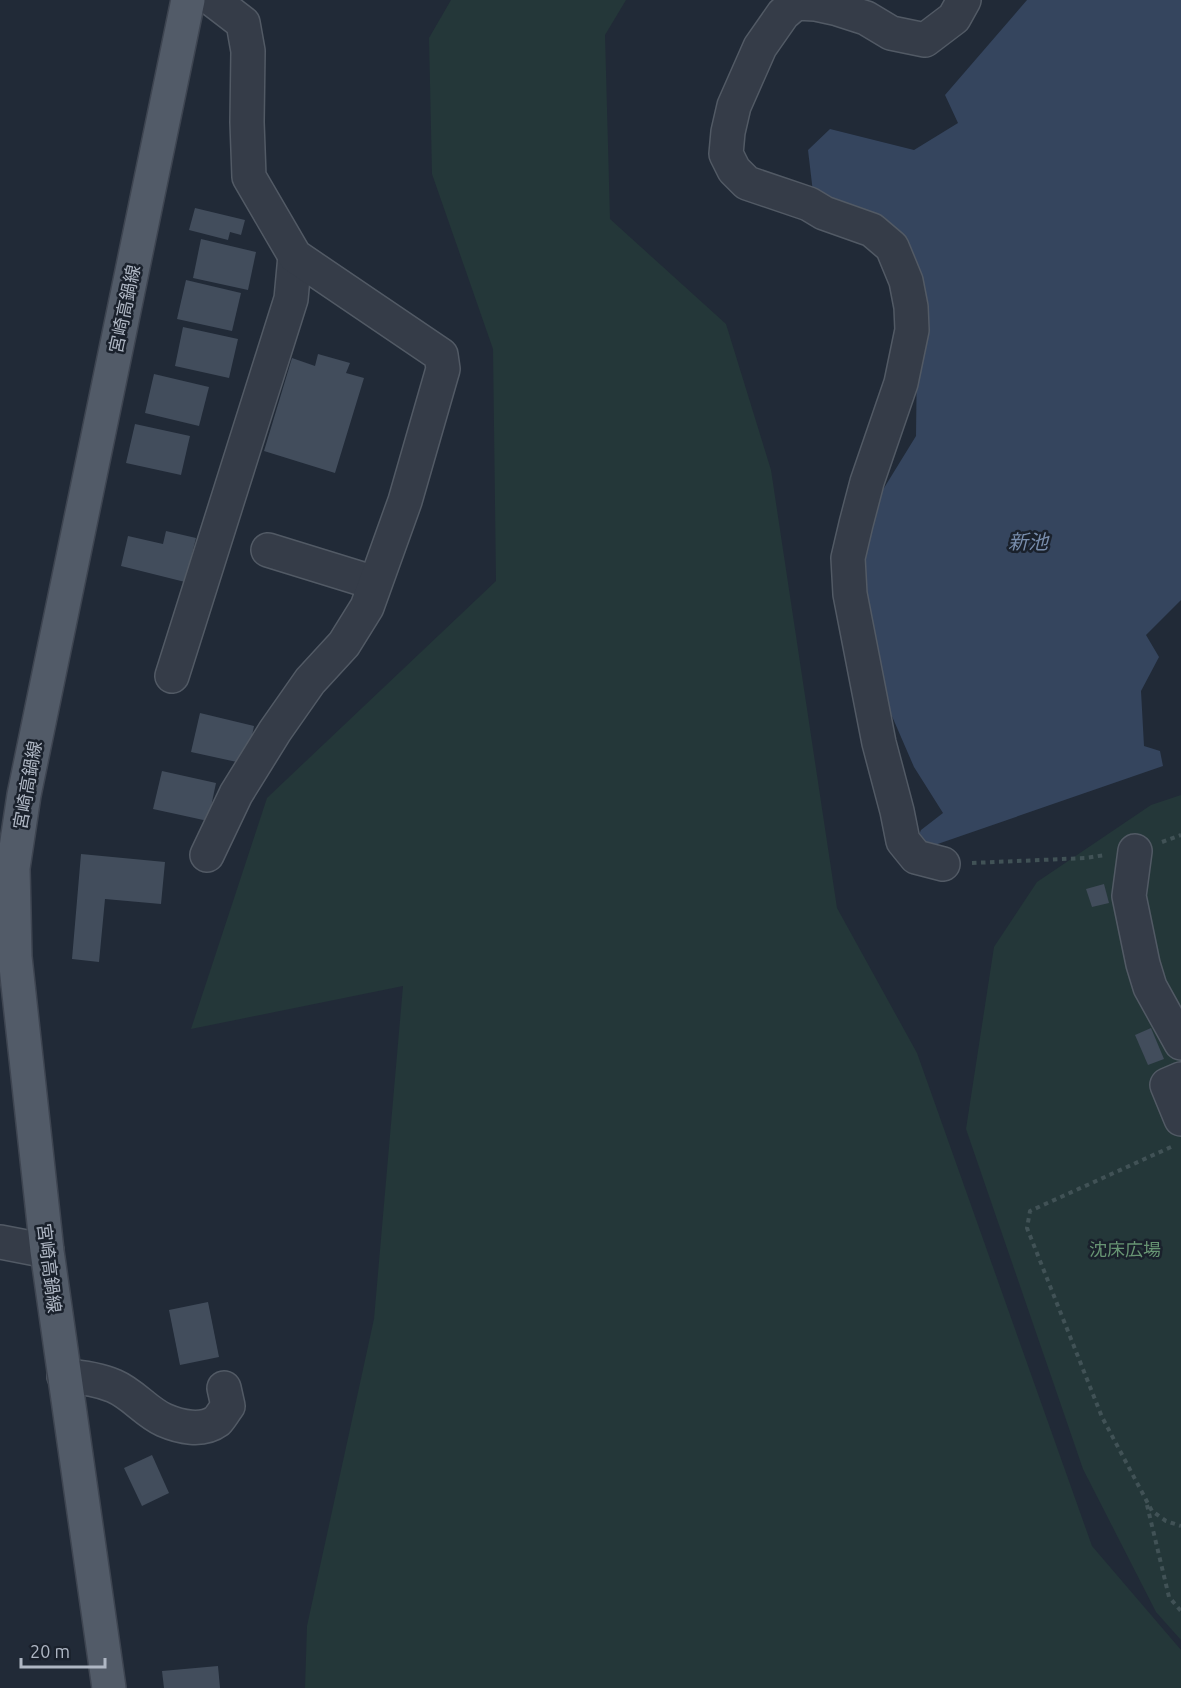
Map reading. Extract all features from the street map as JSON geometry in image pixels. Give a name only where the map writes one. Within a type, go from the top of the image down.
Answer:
[{"type":"main road","name":"宮崎高鍋線","points":[[109,1688],[47,1251],[15,957],[13,868],[24,795],[188,0]]},
{"type":"street","points":[[207,855],[236,794],[275,731],[310,681],[344,644],[367,607],[405,501],[443,369],[441,355],[295,256],[249,177],[248,51],[243,23],[213,0]]},
{"type":"street","points":[[943,864],[916,857],[903,841],[879,743],[849,585],[848,558],[856,524],[867,482],[901,383],[912,330],[911,307],[906,281],[892,247],[872,230],[824,213],[809,204],[747,183],[734,170],[726,154],[734,106],[760,47],[783,14],[796,3],[838,9],[867,18],[891,33],[925,40],[954,18],[964,0]]},
{"type":"street","points":[[172,676],[291,299],[295,256]]},
{"type":"street","points":[[268,550],[375,583]]},
{"type":"street","points":[[1135,851],[1129,896],[1143,964],[1150,987],[1181,1043]]},
{"type":"street","points":[[1181,1079],[1167,1085],[1181,1119]]},
{"type":"street","points":[[0,1242],[47,1251]]},
{"type":"street","points":[[64,1376],[85,1377],[112,1385],[128,1393],[162,1419],[181,1426],[203,1428],[219,1420],[228,1406],[224,1388]]},
{"type":"path","points":[[943,864],[1086,858],[1135,851]]},
{"type":"path","points":[[1181,1142],[1030,1211],[1028,1228],[1102,1417],[1152,1511],[1166,1521],[1181,1526]]},
{"type":"path","points":[[1144,1489],[1169,1597],[1181,1611]]},
{"type":"green space","points":[[451,0],[626,0],[605,35],[610,219],[726,324],[771,470],[837,908],[917,1053],[1092,1546],[1181,1650],[1181,1688],[305,1688],[307,1626],[374,1319],[403,986],[191,1029],[267,798],[496,581],[493,349],[432,174],[429,38]]},
{"type":"green space","name":"沈床広場","points":[[1181,795],[1181,1640],[1156,1612],[1083,1469],[966,1129],[994,947],[1037,882],[1151,805]]},
{"type":"water","name":"新池","points":[[1027,0],[1181,0],[1181,600],[1146,635],[1159,657],[1141,691],[1144,746],[1160,751],[1163,766],[926,848],[916,842],[921,830],[943,813],[914,767],[872,670],[859,596],[876,501],[916,436],[918,271],[814,201],[808,150],[830,129],[914,150],[958,123],[945,95]]},
{"type":"building","points":[[195,208],[245,220],[241,235],[230,232],[228,240],[189,230]]},
{"type":"building","points":[[201,239],[256,252],[248,290],[193,278]]},
{"type":"building","points":[[186,280],[241,293],[232,331],[177,319]]},
{"type":"building","points":[[183,327],[238,339],[229,378],[175,366]]},
{"type":"building","points":[[318,354],[350,363],[346,373],[364,378],[335,473],[264,451],[292,358],[315,366]]},
{"type":"building","points":[[154,374],[209,387],[199,426],[145,413]]},
{"type":"building","points":[[135,424],[190,436],[181,475],[126,463]]},
{"type":"building","points":[[166,531],[196,538],[185,582],[121,566],[128,536],[163,544]]},
{"type":"building","points":[[200,713],[254,726],[246,764],[191,752]]},
{"type":"building","points":[[162,771],[216,783],[208,821],[153,809]]},
{"type":"building","points":[[81,854],[165,862],[161,904],[105,899],[99,962],[72,959]]},
{"type":"building","points":[[1104,884],[1109,903],[1092,907],[1086,889]]},
{"type":"building","points":[[1151,1028],[1164,1059],[1148,1065],[1135,1035]]},
{"type":"building","points":[[208,1302],[219,1357],[180,1365],[169,1310]]},
{"type":"building","points":[[152,1455],[169,1493],[142,1506],[124,1468]]},
{"type":"building","points":[[218,1666],[220,1688],[164,1688],[162,1671]]}]
